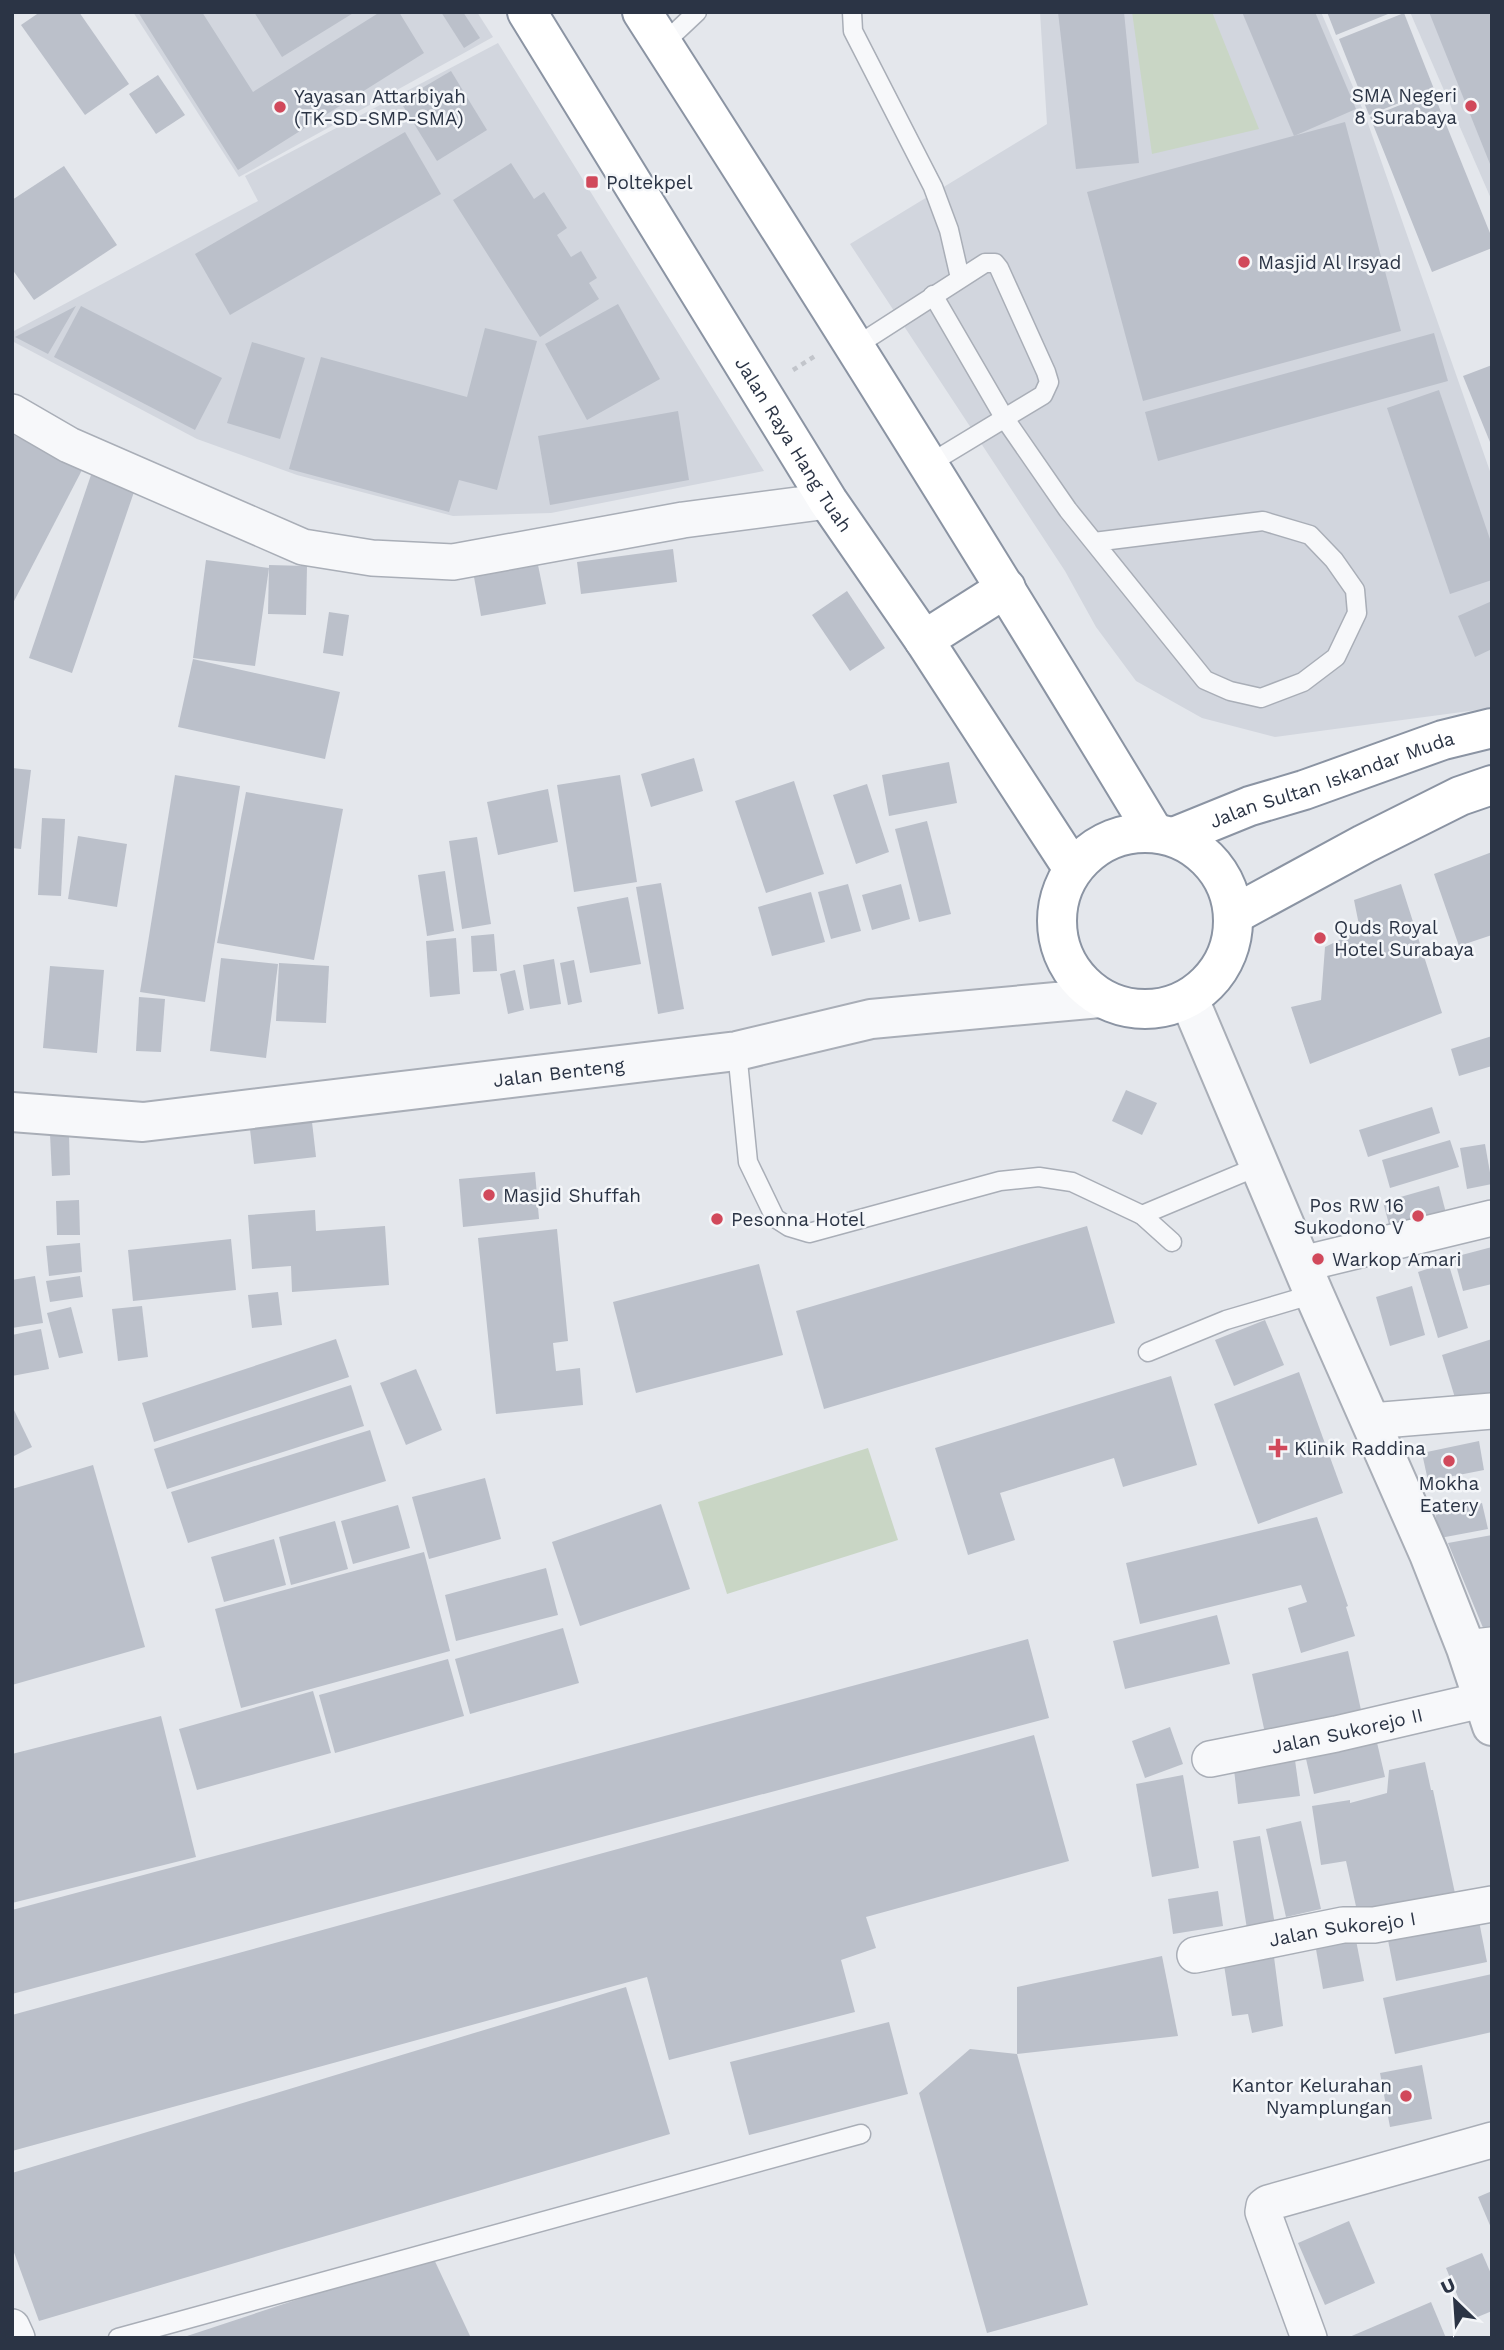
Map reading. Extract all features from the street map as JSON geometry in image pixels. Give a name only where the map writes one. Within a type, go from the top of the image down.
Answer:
[{"type":"highway","name":"Jalan Raya Hang Tuah","points":[[527,12],[828,501],[924,640],[1073,869]]},
{"type":"highway","points":[[642,12],[1164,834],[1218,866],[1235,914],[1225,963],[1189,999],[1160,1010],[1129,1009],[1100,999],[1072,973],[1058,939],[1058,902],[1073,869],[1108,840],[1164,834]]},
{"type":"highway","points":[[924,640],[1006,588]]},
{"type":"highway","name":"Jalan Sultan Iskandar Muda","points":[[1164,834],[1304,790],[1443,740],[1492,728]]},
{"type":"highway","points":[[1235,914],[1376,838],[1460,796],[1492,785]]},
{"type":"street","points":[[12,412],[69,445],[303,547],[372,558],[453,562],[683,520],[828,501]]},
{"type":"street","name":"Jalan Benteng","points":[[12,1112],[143,1122],[737,1051],[871,1019],[1100,999]]},
{"type":"street","points":[[1189,999],[1429,1554],[1479,1647],[1487,1713]]},
{"type":"street","points":[[1308,1279],[1492,1218]]},
{"type":"street","points":[[1371,1421],[1492,1411]]},
{"type":"street","name":"Jalan Sukorejo II","points":[[1210,1759],[1336,1734],[1487,1713]]},
{"type":"street","name":"Jalan Sukorejo I","points":[[1195,1955],[1343,1925],[1374,1925],[1492,1904]]},
{"type":"street","points":[[1309,2338],[1263,2212],[1264,2206],[1492,2140]]},
{"type":"street","points":[[12,2327],[17,2338]]},
{"type":"lane","points":[[663,44],[697,12]]},
{"type":"lane","points":[[852,12],[853,31],[933,187],[949,230],[960,278]]},
{"type":"lane","points":[[852,341],[893,322],[985,263],[995,263],[999,268],[1049,382],[1044,395],[929,464]]},
{"type":"lane","points":[[933,295],[1005,419],[1068,510],[1205,680],[1230,691],[1261,698],[1303,682],[1336,657],[1357,612],[1355,590],[1334,560],[1310,535],[1263,521],[1094,542]]},
{"type":"lane","points":[[737,1051],[748,1162],[775,1218],[789,1227],[809,1233],[1000,1181],[1039,1177],[1073,1182],[1142,1215],[1172,1242]]},
{"type":"lane","points":[[1142,1215],[1259,1166]]},
{"type":"lane","points":[[1148,1352],[1226,1320],[1308,1279]]},
{"type":"lane","points":[[118,2338],[861,2134]]},
{"type":"path","points":[[760,391],[852,341]]},
{"type":"shaded area","name":"Yayasan Attarbiyah (TK-SD-SMP-SMA)","points":[[133,12],[477,12],[493,37],[239,177]]},
{"type":"shaded area","points":[[1040,12],[1321,12],[1365,115],[1492,477],[1492,708],[1275,737],[1202,718],[1136,681],[1096,627],[1065,571],[850,244],[1047,124]]},
{"type":"shaded area","name":"SMA Negeri 8 Surabaya","points":[[1410,12],[1492,12],[1492,201]]},
{"type":"shaded area","points":[[498,43],[764,471],[551,513],[453,516],[297,475],[197,439],[12,341],[12,332],[258,201],[245,176]]},
{"type":"green space","points":[[1132,12],[1212,12],[1259,129],[1152,154]]},
{"type":"green space","points":[[868,1448],[898,1540],[727,1594],[698,1502]]},
{"type":"building","points":[[40,12],[79,12],[129,84],[85,115],[21,25]]},
{"type":"building","points":[[138,12],[202,12],[253,92],[380,12],[399,12],[424,53],[238,170]]},
{"type":"building","points":[[254,12],[355,12],[282,57]]},
{"type":"building","points":[[441,12],[463,12],[480,38],[464,48]]},
{"type":"building","points":[[1058,12],[1124,12],[1139,163],[1076,169]]},
{"type":"building","points":[[1242,12],[1315,12],[1356,109],[1294,136]]},
{"type":"building","points":[[1327,12],[1393,12],[1336,35]]},
{"type":"building","name":"SMA Negeri 8 Surabaya","points":[[1429,12],[1492,12],[1492,169]]},
{"type":"building","points":[[1404,13],[1434,89],[1369,115],[1339,39]]},
{"type":"building","points":[[451,71],[487,130],[437,161],[400,101]]},
{"type":"building","points":[[158,75],[185,115],[156,134],[129,94]]},
{"type":"building","points":[[1433,92],[1492,238],[1492,248],[1432,272],[1370,117]]},
{"type":"building","name":"Masjid Al Irsyad","points":[[1345,122],[1401,331],[1143,401],[1087,192]]},
{"type":"building","points":[[405,132],[441,194],[230,315],[195,254]]},
{"type":"building","points":[[511,163],[534,199],[544,192],[567,228],[557,235],[571,257],[581,251],[597,278],[589,283],[599,299],[540,337],[453,200]]},
{"type":"building","points":[[64,166],[117,245],[34,300],[12,269],[12,200]]},
{"type":"building","points":[[618,304],[660,379],[587,420],[545,344]]},
{"type":"building","points":[[76,306],[48,354],[15,337],[53,318]]},
{"type":"building","points":[[81,306],[222,378],[195,430],[54,357]]},
{"type":"building","points":[[485,328],[537,341],[497,490],[459,480],[449,512],[289,469],[321,357],[467,397]]},
{"type":"building","points":[[1434,333],[1448,381],[1158,461],[1145,412]]},
{"type":"building","points":[[252,342],[305,358],[280,439],[227,423]]},
{"type":"building","points":[[1492,365],[1492,447],[1463,376]]},
{"type":"building","points":[[1439,390],[1492,545],[1492,580],[1450,594],[1387,408]]},
{"type":"building","points":[[678,411],[689,480],[550,505],[538,436]]},
{"type":"building","points":[[12,434],[82,470],[12,605]]},
{"type":"building","points":[[91,475],[135,489],[72,673],[29,658]]},
{"type":"building","points":[[673,549],[677,582],[581,594],[577,562]]},
{"type":"building","points":[[206,560],[269,568],[255,666],[193,658]]},
{"type":"building","points":[[269,565],[307,566],[306,615],[268,614]]},
{"type":"building","points":[[538,565],[546,604],[481,616],[474,577]]},
{"type":"building","points":[[847,591],[885,648],[850,671],[812,615]]},
{"type":"building","points":[[1492,601],[1492,649],[1475,657],[1458,616]]},
{"type":"building","points":[[329,612],[349,615],[343,656],[323,653]]},
{"type":"building","points":[[193,659],[340,692],[325,759],[178,727]]},
{"type":"building","points":[[694,758],[703,791],[651,807],[641,774]]},
{"type":"building","points":[[949,762],[957,803],[889,816],[882,775]]},
{"type":"building","points":[[12,768],[31,770],[21,849],[12,848]]},
{"type":"building","points":[[175,775],[240,786],[205,1002],[140,992]]},
{"type":"building","points":[[620,775],[637,882],[574,892],[557,785]]},
{"type":"building","points":[[794,781],[824,874],[766,893],[735,801]]},
{"type":"building","points":[[867,784],[889,852],[856,864],[833,795]]},
{"type":"building","points":[[548,789],[558,842],[498,855],[487,802]]},
{"type":"building","points":[[246,792],[343,809],[314,960],[217,943]]},
{"type":"building","points":[[42,818],[65,819],[61,896],[38,895]]},
{"type":"building","points":[[927,821],[951,914],[919,922],[895,829]]},
{"type":"building","points":[[78,836],[127,844],[117,907],[68,899]]},
{"type":"building","points":[[477,837],[491,924],[462,929],[449,841]]},
{"type":"building","points":[[1492,852],[1492,935],[1459,946],[1434,874]]},
{"type":"building","points":[[445,871],[454,931],[427,936],[418,875]]},
{"type":"building","points":[[661,883],[684,1009],[658,1014],[636,887]]},
{"type":"building","points":[[848,884],[861,931],[831,939],[818,892]]},
{"type":"building","points":[[901,884],[910,919],[872,930],[862,895]]},
{"type":"building","points":[[1401,884],[1442,1013],[1310,1064],[1291,1007],[1321,1000],[1325,947],[1360,930],[1354,900]]},
{"type":"building","points":[[811,892],[825,942],[772,956],[758,907]]},
{"type":"building","points":[[628,897],[641,964],[590,973],[577,907]]},
{"type":"building","points":[[494,934],[497,971],[473,972],[471,936]]},
{"type":"building","points":[[456,938],[460,994],[430,997],[426,941]]},
{"type":"building","points":[[221,958],[278,964],[266,1058],[210,1051]]},
{"type":"building","points":[[554,959],[561,1004],[530,1009],[523,965]]},
{"type":"building","points":[[574,960],[582,1002],[568,1005],[560,963]]},
{"type":"building","points":[[279,963],[329,966],[326,1023],[276,1021]]},
{"type":"building","points":[[50,966],[104,970],[97,1053],[43,1048]]},
{"type":"building","points":[[515,970],[524,1010],[508,1014],[500,974]]},
{"type":"building","points":[[139,997],[165,999],[161,1052],[136,1051]]},
{"type":"building","points":[[1492,1036],[1492,1066],[1459,1076],[1451,1049]]},
{"type":"building","points":[[1126,1090],[1157,1103],[1142,1135],[1112,1121]]},
{"type":"building","points":[[1432,1107],[1440,1133],[1368,1157],[1359,1130]]},
{"type":"building","points":[[312,1122],[316,1157],[254,1164],[250,1129]]},
{"type":"building","points":[[69,1133],[70,1175],[52,1176],[50,1134]]},
{"type":"building","points":[[1450,1140],[1459,1167],[1390,1188],[1382,1160]]},
{"type":"building","points":[[1485,1144],[1492,1184],[1467,1189],[1460,1148]]},
{"type":"building","points":[[535,1172],[539,1219],[463,1227],[459,1179]]},
{"type":"building","points":[[1439,1186],[1447,1217],[1391,1232],[1383,1202]]},
{"type":"building","points":[[79,1200],[80,1235],[57,1235],[56,1201]]},
{"type":"building","points":[[315,1210],[316,1231],[385,1226],[389,1285],[292,1292],[291,1266],[252,1269],[248,1215]]},
{"type":"building","points":[[1087,1226],[1115,1323],[824,1409],[796,1311]]},
{"type":"building","points":[[557,1229],[568,1341],[553,1343],[556,1371],[580,1368],[583,1405],[496,1414],[478,1238]]},
{"type":"building","points":[[231,1239],[236,1290],[133,1301],[128,1250]]},
{"type":"building","points":[[80,1243],[82,1272],[49,1276],[46,1246]]},
{"type":"building","points":[[1492,1247],[1492,1284],[1463,1291],[1454,1257]]},
{"type":"building","points":[[1448,1262],[1468,1328],[1438,1338],[1418,1272]]},
{"type":"building","points":[[759,1264],[783,1355],[636,1393],[613,1302]]},
{"type":"building","points":[[35,1276],[43,1323],[12,1328],[12,1280]]},
{"type":"building","points":[[80,1276],[83,1297],[50,1302],[46,1281]]},
{"type":"building","points":[[1412,1286],[1425,1335],[1390,1346],[1376,1297]]},
{"type":"building","points":[[278,1292],[282,1325],[252,1328],[248,1295]]},
{"type":"building","points":[[142,1306],[148,1357],[118,1361],[112,1309]]},
{"type":"building","points":[[71,1307],[83,1353],[59,1358],[47,1313]]},
{"type":"building","points":[[1265,1320],[1284,1365],[1234,1386],[1215,1340]]},
{"type":"building","points":[[41,1329],[49,1369],[12,1376],[12,1335]]},
{"type":"building","points":[[336,1339],[349,1377],[154,1442],[142,1403]]},
{"type":"building","points":[[1492,1339],[1492,1401],[1459,1411],[1442,1355]]},
{"type":"building","points":[[416,1369],[442,1430],[406,1445],[380,1383]]},
{"type":"building","name":"Klinik Raddina","points":[[1299,1372],[1343,1493],[1258,1524],[1214,1404]]},
{"type":"building","points":[[1171,1376],[1197,1465],[1123,1487],[1114,1458],[1000,1493],[1015,1540],[968,1555],[935,1448]]},
{"type":"building","points":[[351,1385],[364,1426],[167,1489],[154,1449]]},
{"type":"building","points":[[12,1406],[32,1447],[12,1457]]},
{"type":"building","points":[[370,1430],[386,1481],[188,1543],[171,1492]]},
{"type":"building","points":[[1479,1441],[1484,1470],[1428,1481],[1422,1453]]},
{"type":"building","points":[[93,1465],[145,1647],[12,1685],[12,1489]]},
{"type":"building","points":[[485,1478],[501,1539],[429,1559],[412,1497]]},
{"type":"building","points":[[1482,1503],[1488,1529],[1440,1538],[1435,1512]]},
{"type":"building","points":[[661,1504],[690,1589],[580,1626],[552,1542]]},
{"type":"building","points":[[398,1505],[410,1548],[353,1564],[341,1521]]},
{"type":"building","points":[[1317,1517],[1348,1606],[1346,1607],[1355,1636],[1301,1653],[1288,1608],[1307,1602],[1301,1585],[1140,1624],[1126,1563]]},
{"type":"building","points":[[335,1521],[348,1569],[291,1585],[279,1537]]},
{"type":"building","points":[[1492,1535],[1492,1634],[1486,1635],[1448,1543]]},
{"type":"building","points":[[274,1539],[286,1585],[224,1602],[211,1557]]},
{"type":"building","points":[[424,1552],[450,1651],[241,1708],[215,1609]]},
{"type":"building","points":[[546,1568],[558,1615],[456,1641],[445,1595]]},
{"type":"building","points":[[1217,1615],[1230,1664],[1125,1689],[1113,1641]]},
{"type":"building","points":[[563,1628],[579,1683],[470,1714],[455,1659]]},
{"type":"building","points":[[1028,1639],[1049,1718],[12,1994],[12,1910]]},
{"type":"building","points":[[1348,1651],[1361,1710],[1265,1733],[1252,1674]]},
{"type":"building","points":[[448,1659],[464,1716],[335,1753],[319,1695]]},
{"type":"building","points":[[313,1691],[331,1753],[197,1790],[179,1729]]},
{"type":"building","points":[[161,1716],[196,1857],[12,1903],[12,1754]]},
{"type":"building","points":[[1170,1727],[1183,1764],[1145,1778],[1132,1741]]},
{"type":"building","points":[[1375,1734],[1385,1777],[1314,1794],[1304,1750]]},
{"type":"building","points":[[1034,1735],[1069,1861],[866,1917],[876,1948],[841,1960],[855,2012],[669,2060],[647,1977],[12,2151],[12,2015]]},
{"type":"building","points":[[1294,1753],[1300,1796],[1238,1804],[1233,1761]]},
{"type":"building","points":[[1425,1762],[1456,1898],[1359,1920],[1346,1861],[1321,1865],[1312,1806],[1350,1800],[1350,1803],[1387,1793],[1389,1770]]},
{"type":"building","points":[[1183,1775],[1199,1868],[1152,1877],[1136,1784]]},
{"type":"building","points":[[1301,1821],[1321,1909],[1286,1917],[1266,1829]]},
{"type":"building","points":[[1260,1836],[1275,1925],[1247,1929],[1233,1841]]},
{"type":"building","points":[[1218,1891],[1223,1926],[1173,1934],[1168,1899]]},
{"type":"building","points":[[1478,1916],[1487,1962],[1396,1981],[1387,1935]]},
{"type":"building","points":[[1354,1930],[1364,1981],[1323,1989],[1314,1938]]},
{"type":"building","points":[[1162,1956],[1178,2036],[1017,2054],[1017,1987]]},
{"type":"building","points":[[1274,1957],[1283,2026],[1252,2033],[1248,2014],[1232,2016],[1224,1965]]},
{"type":"building","points":[[1492,1974],[1492,2032],[1395,2054],[1383,1998]]},
{"type":"building","points":[[626,1987],[670,2134],[39,2321],[12,2247],[12,2173]]},
{"type":"building","points":[[889,2022],[908,2094],[749,2135],[730,2062]]},
{"type":"building","points":[[970,2049],[1017,2054],[1088,2305],[987,2333],[919,2093]]},
{"type":"building","name":"Kantor Kelurahan Nyamplungan","points":[[1422,2065],[1432,2119],[1390,2127],[1380,2073]]},
{"type":"building","points":[[1492,2191],[1492,2230],[1478,2197]]},
{"type":"building","points":[[1349,2221],[1375,2283],[1325,2305],[1298,2243]]},
{"type":"building","points":[[1482,2253],[1492,2276],[1492,2311],[1468,2321],[1446,2268]]},
{"type":"building","points":[[432,2255],[471,2338],[184,2338],[184,2337]]},
{"type":"building","points":[[1431,2302],[1446,2338],[1347,2338]]},
{"type":"place","name":"SMA Negeri 8 Surabaya","points":[[1471,106]]},
{"type":"place","name":"Yayasan Attarbiyah (TK-SD-SMP-SMA)","points":[[280,107]]},
{"type":"place","name":"Poltekpel","points":[[592,182]]},
{"type":"place","name":"Masjid Al Irsyad","points":[[1244,262]]},
{"type":"place","name":"Quds Royal Hotel Surabaya","points":[[1320,938]]},
{"type":"place","name":"Masjid Shuffah","points":[[489,1195]]},
{"type":"place","name":"Pos RW 16 Sukodono V","points":[[1418,1216]]},
{"type":"place","name":"Pesonna Hotel","points":[[717,1219]]},
{"type":"place","name":"Warkop Amari","points":[[1318,1259]]},
{"type":"place","name":"Klinik Raddina","points":[[1278,1448]]},
{"type":"place","name":"Mokha Eatery","points":[[1449,1461]]},
{"type":"place","name":"Kantor Kelurahan Nyamplungan","points":[[1406,2096]]}]
